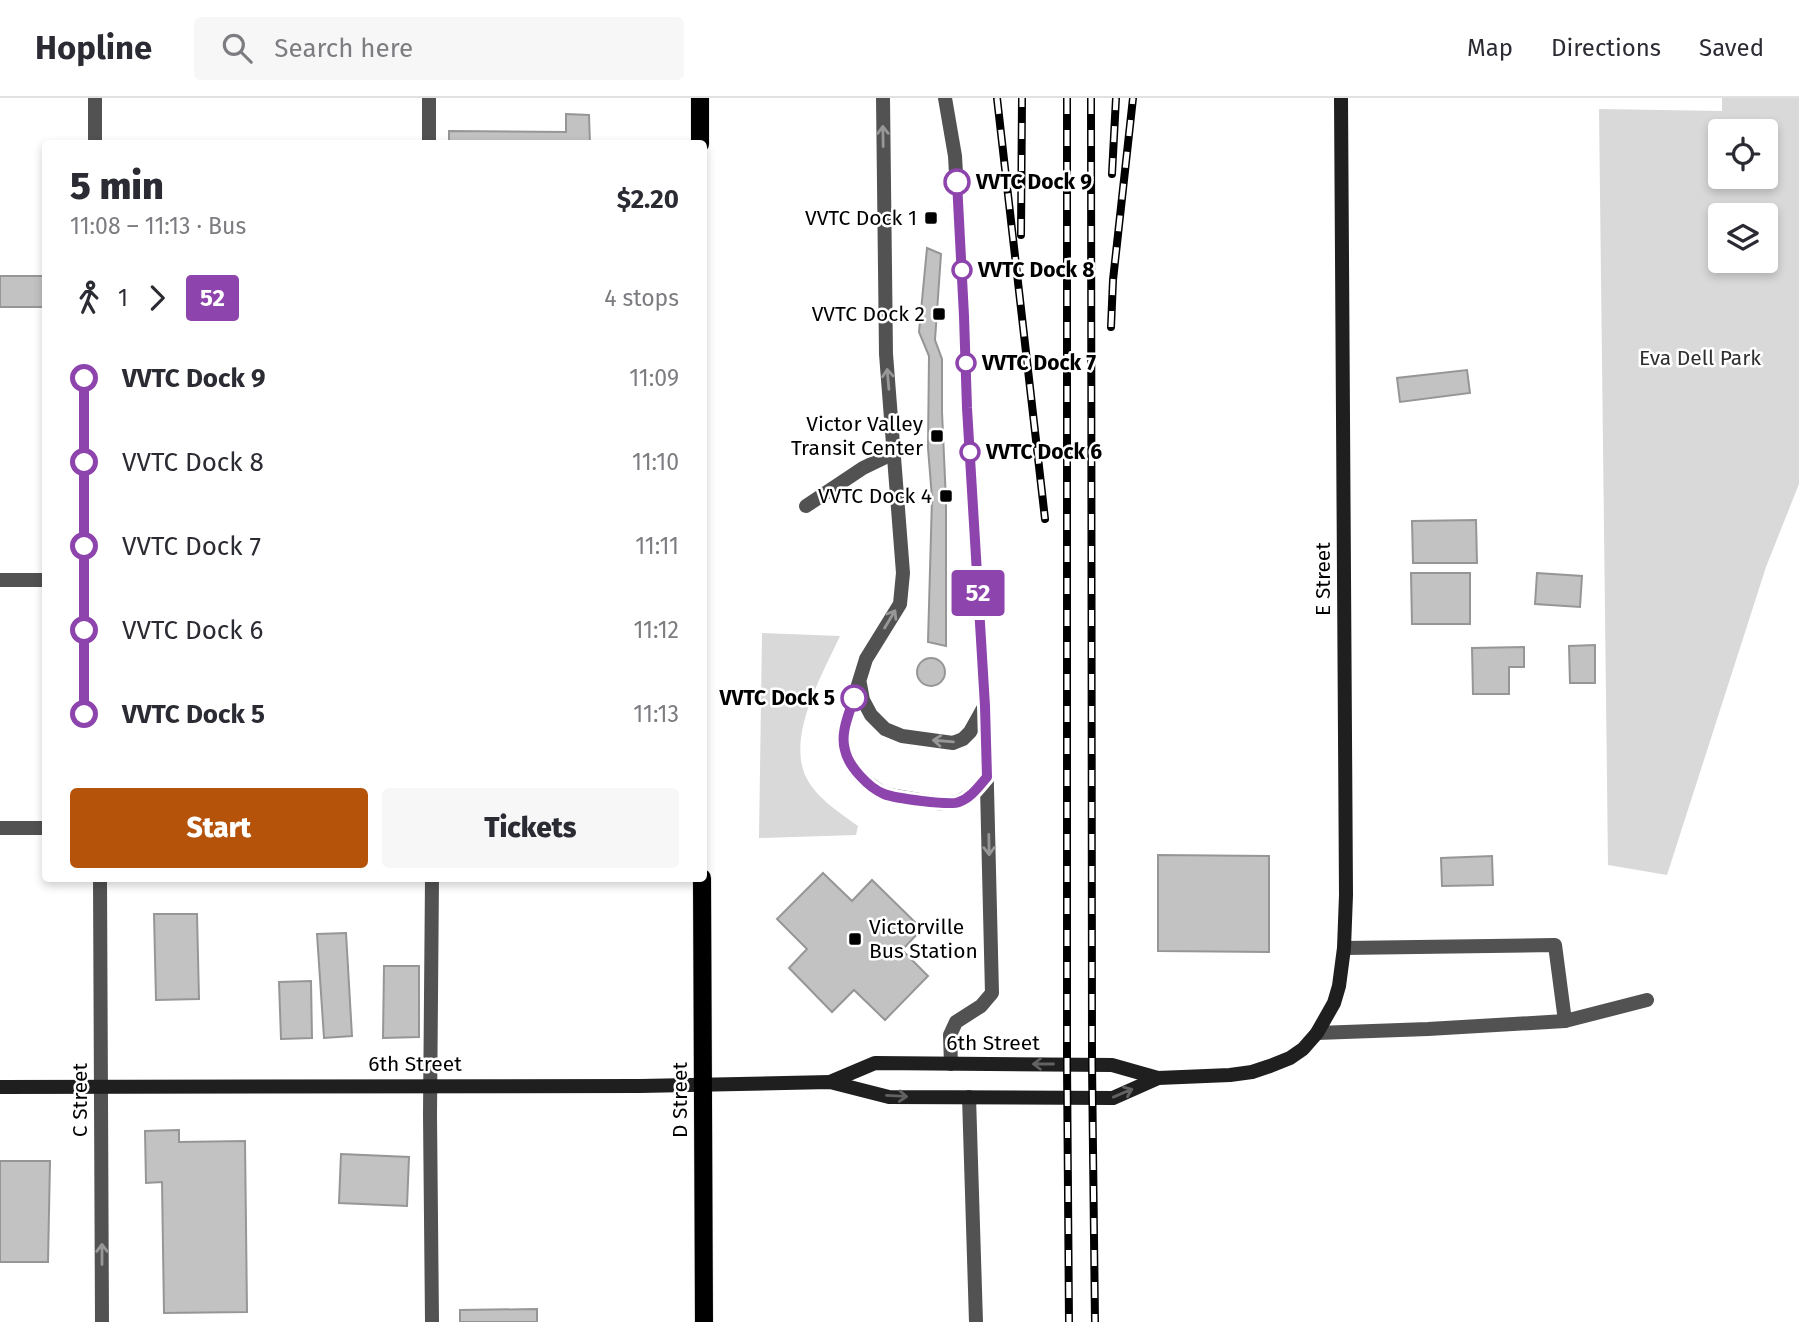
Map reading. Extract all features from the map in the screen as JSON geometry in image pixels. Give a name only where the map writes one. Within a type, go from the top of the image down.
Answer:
[{"type":"main road","points":[[700,140],[701,98]]},
{"type":"main road","name":"D Street","points":[[702,882],[704,1322]]},
{"type":"street","points":[[95,98],[95,140]]},
{"type":"street","points":[[429,98],[429,140]]},
{"type":"street","points":[[883,98],[886,354],[903,573],[900,604],[866,659],[843,734],[845,751],[853,768],[884,794],[943,804],[958,803],[973,793],[987,777]]},
{"type":"street","points":[[945,98],[955,156],[985,706],[992,993],[981,1006],[956,1022],[950,1035],[951,1064]]},
{"type":"street","name":"E Street","points":[[1303,1049],[1317,1033],[1334,1003],[1344,948],[1346,895],[1341,98]]},
{"type":"street","points":[[806,506],[863,468],[894,453]]},
{"type":"street","points":[[0,580],[42,580]]},
{"type":"street","points":[[860,680],[863,700],[871,715],[886,729],[902,736],[953,743],[970,732],[985,706]]},
{"type":"street","points":[[0,828],[42,828]]},
{"type":"street","name":"C Street","points":[[100,882],[102,1322]]},
{"type":"street","points":[[432,882],[432,1322]]},
{"type":"street","points":[[1344,948],[1555,945],[1565,1021]]},
{"type":"street","points":[[1317,1033],[1565,1021],[1647,1000]]},
{"type":"street","name":"6th Street","points":[[830,1082],[875,1063],[1112,1065],[1158,1078],[1230,1075],[1252,1072],[1290,1058],[1303,1049]]},
{"type":"street","name":"6th Street","points":[[0,1087],[830,1082],[890,1097],[1113,1098],[1158,1078]]},
{"type":"street","points":[[970,1097],[976,1322]]},
{"type":"green space","name":"Eva Dell Park","points":[[1722,98],[1799,98],[1799,484],[1766,567],[1667,875],[1608,865],[1599,109],[1722,111]]},
{"type":"green space","points":[[762,633],[840,636],[816,687],[803,725],[801,763],[807,779],[817,793],[858,826],[856,835],[759,838]]},
{"type":"building","points":[[566,114],[589,115],[590,140],[449,140],[449,131],[566,132]]},
{"type":"building","points":[[927,248],[941,254],[935,340],[942,359],[946,646],[928,642],[932,498],[928,448],[929,356],[919,332]]},
{"type":"building","points":[[0,276],[42,276],[42,307],[0,307]]},
{"type":"building","points":[[1467,370],[1470,393],[1400,402],[1397,378]]},
{"type":"building","points":[[1476,520],[1477,563],[1413,563],[1412,521]]},
{"type":"building","points":[[1411,573],[1470,573],[1470,624],[1412,624]]},
{"type":"building","points":[[1537,573],[1582,576],[1580,607],[1535,604]]},
{"type":"building","points":[[1595,645],[1595,683],[1570,683],[1569,646]]},
{"type":"building","points":[[1524,647],[1524,667],[1509,667],[1509,694],[1473,694],[1472,648]]},
{"type":"building","points":[[931,658],[941,662],[945,672],[941,682],[931,686],[921,682],[917,672],[921,662]]},
{"type":"building","points":[[1158,855],[1269,856],[1269,952],[1158,951]]},
{"type":"building","points":[[1492,856],[1493,885],[1442,886],[1441,858]]},
{"type":"building","name":"Victorville Bus Station","points":[[823,873],[852,901],[872,880],[922,929],[902,950],[928,976],[885,1020],[854,990],[832,1012],[789,968],[807,949],[777,919]]},
{"type":"building","points":[[154,914],[197,914],[199,999],[156,1000]]},
{"type":"building","points":[[346,933],[352,1036],[324,1038],[317,934]]},
{"type":"building","points":[[384,966],[419,966],[419,1037],[383,1038]]},
{"type":"building","points":[[311,981],[312,1038],[281,1039],[279,982]]},
{"type":"building","points":[[179,1130],[179,1142],[245,1141],[247,1312],[164,1313],[162,1182],[146,1183],[145,1131]]},
{"type":"building","points":[[341,1154],[409,1157],[407,1206],[339,1203]]},
{"type":"building","points":[[0,1161],[50,1161],[48,1262],[0,1262]]},
{"type":"building","points":[[537,1309],[537,1322],[460,1322],[460,1310]]},
{"type":"railway","points":[[997,98],[1045,519]]},
{"type":"railway","points":[[1021,235],[1022,98]]},
{"type":"railway","points":[[1067,98],[1069,1322]]},
{"type":"railway","points":[[1091,98],[1092,1064],[1095,1322]]},
{"type":"railway","points":[[1112,174],[1116,98]]},
{"type":"railway","points":[[1111,327],[1113,280],[1133,98]]},
{"type":"bus line","name":"52","points":[[854,698],[843,734],[845,751],[853,768],[884,794],[943,804],[958,803],[973,793],[987,777],[957,182]]},
{"type":"place","name":"VVTC Dock 9","points":[[957,182]]},
{"type":"place","name":"VVTC Dock 1","points":[[931,218]]},
{"type":"place","name":"VVTC Dock 8","points":[[962,270]]},
{"type":"place","name":"VVTC Dock 2","points":[[939,314]]},
{"type":"place","name":"VVTC Dock 7","points":[[966,363]]},
{"type":"place","name":"Victor Valley Transit Center","points":[[937,436]]},
{"type":"place","name":"VVTC Dock 6","points":[[970,452]]},
{"type":"place","name":"VVTC Dock 4","points":[[946,496]]},
{"type":"place","name":"VVTC Dock 5","points":[[854,698]]},
{"type":"place","name":"Victorville Bus Station","points":[[855,939]]}]
